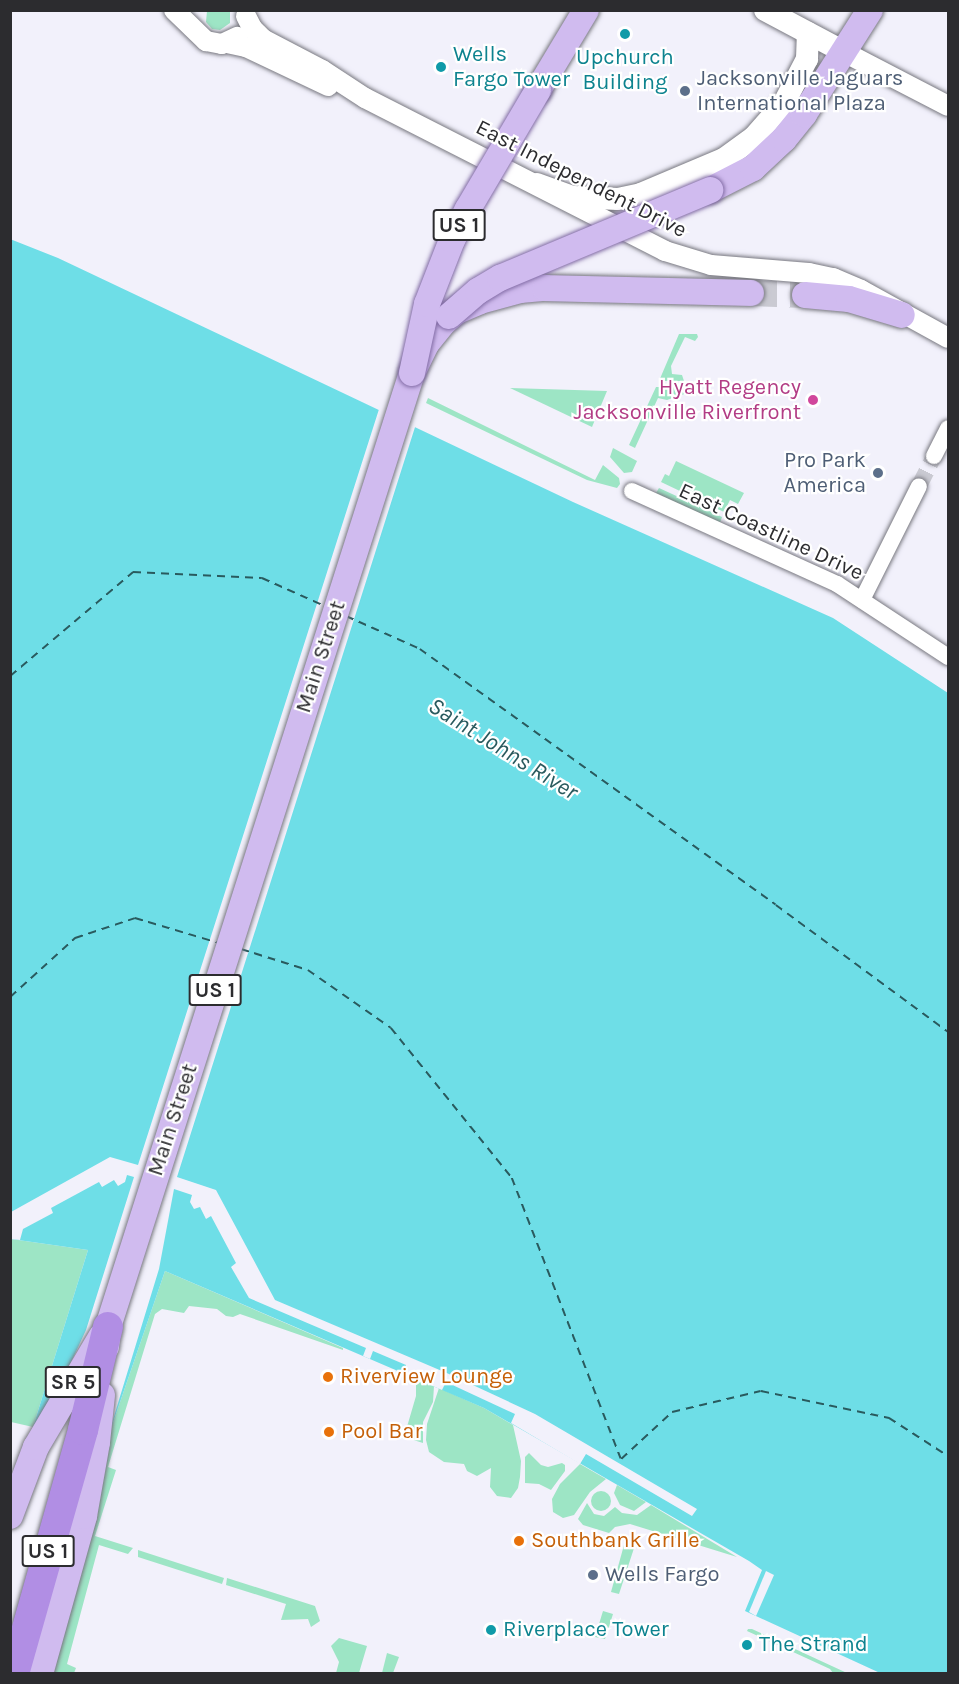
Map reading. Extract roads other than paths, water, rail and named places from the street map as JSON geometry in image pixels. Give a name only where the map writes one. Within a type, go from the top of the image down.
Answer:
[{"type":"highway","name":"US 1","points":[[10,1616],[108,1327]]},
{"type":"highway","name":"US 1","points":[[17,1663],[68,1447]]},
{"type":"main road","name":"Main Street","points":[[108,1327],[412,373],[427,304],[456,232],[586,10]]},
{"type":"main road","points":[[765,10],[844,51]]},
{"type":"main road","name":"US 1","points":[[412,373],[426,344],[449,316],[478,291],[500,278],[710,190],[753,168],[784,139],[870,10]]},
{"type":"main road","points":[[537,184],[562,195],[618,199],[641,194],[724,159],[754,137],[784,103],[807,59],[808,33]]},
{"type":"main road","points":[[449,316],[480,301],[520,290],[751,293]]},
{"type":"main road","points":[[805,295],[849,299],[902,315]]},
{"type":"main road","points":[[10,1516],[25,1471],[68,1447],[82,1525],[40,1674]]},
{"type":"street","name":"East Independent Drive","points":[[174,10],[192,18],[198,35],[206,41],[246,46],[317,82],[365,98]]},
{"type":"street","name":"East Independent Drive","points":[[227,43],[241,32],[246,13]]},
{"type":"street","name":"East Independent Drive","points":[[246,13],[252,28],[263,39],[322,70],[365,98],[679,257],[721,267],[789,271],[833,278],[861,290],[948,339]]},
{"type":"street","points":[[844,51],[948,106]]},
{"type":"street","points":[[934,456],[948,428]]},
{"type":"street","points":[[862,600],[920,486]]},
{"type":"street","name":"East Coastline Drive","points":[[632,491],[837,584],[948,657]]},
{"type":"water","name":"Saint Johns River","points":[[10,239],[58,258],[573,502],[833,618],[948,693],[948,1673],[880,1673],[745,1611],[762,1570],[749,1561],[484,1408],[165,1271],[105,1446],[33,1427],[88,1250],[11,1239]]},
{"type":"tunnel","points":[[751,293],[805,295]]},
{"type":"tunnel","points":[[919,486],[934,456]]},
{"type":"place","name":"Upchurch Building","points":[[625,34]]},
{"type":"place","name":"Wells Fargo Tower","points":[[441,67]]},
{"type":"place","name":"Jacksonville Jaguars International Plaza","points":[[685,91]]},
{"type":"place","name":"Hyatt Regency Jacksonville Riverfront","points":[[813,400]]},
{"type":"place","name":"Pro Park America","points":[[878,473]]},
{"type":"place","name":"Riverview Lounge","points":[[328,1377]]},
{"type":"place","name":"Pool Bar","points":[[329,1432]]},
{"type":"place","name":"Southbank Grille","points":[[519,1541]]},
{"type":"place","name":"Wells Fargo","points":[[593,1575]]},
{"type":"place","name":"Riverplace Tower","points":[[491,1630]]},
{"type":"place","name":"The Strand","points":[[747,1645]]}]
